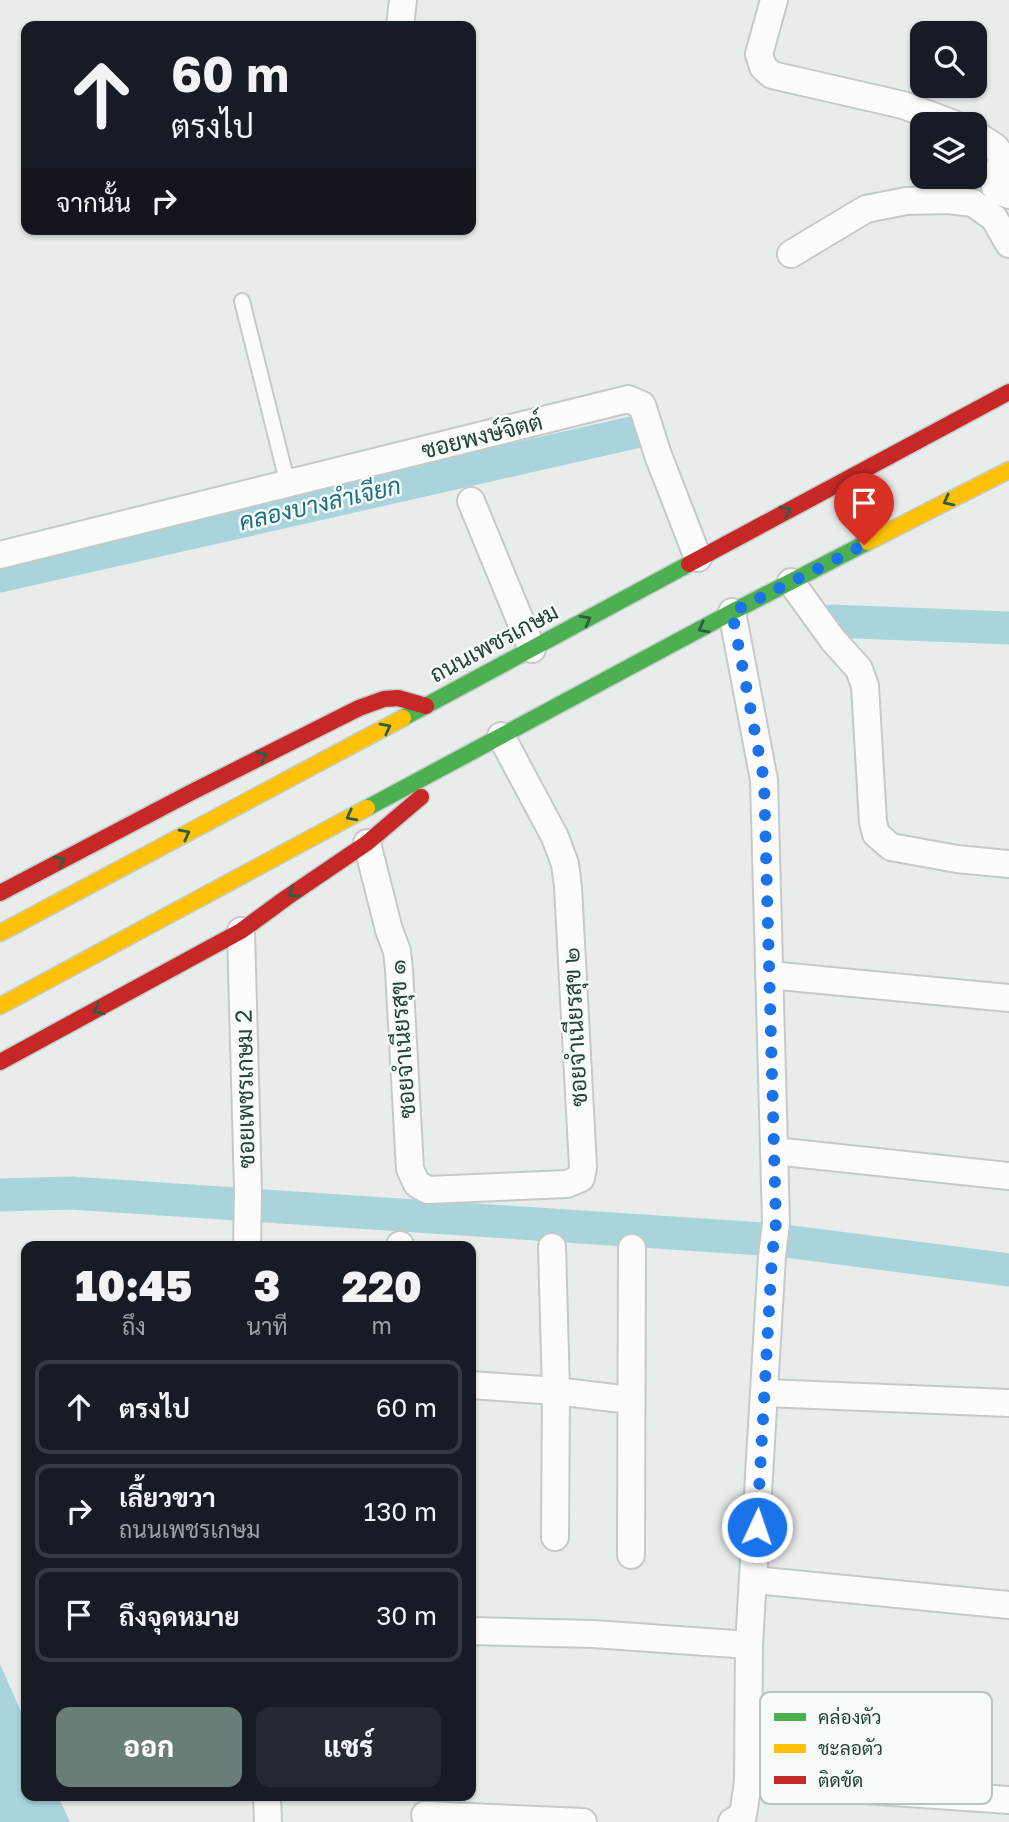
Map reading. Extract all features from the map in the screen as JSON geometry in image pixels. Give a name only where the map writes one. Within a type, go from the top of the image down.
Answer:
[{"type":"main road","name":"ถนนเพชรเกษม","points":[[0,933],[1009,392]]},
{"type":"main road","points":[[0,1006],[732,612],[1009,470]]},
{"type":"main road","points":[[0,893],[359,708],[384,699],[398,698],[426,706]]},
{"type":"main road","points":[[0,1062],[241,931],[367,842],[491,741]]},
{"type":"street","points":[[401,21],[403,0]]},
{"type":"street","points":[[774,0],[759,54],[763,67],[772,75],[903,105],[922,112]]},
{"type":"street","points":[[987,142],[1002,156],[995,187],[1009,195]]},
{"type":"street","points":[[791,254],[866,209],[906,201],[948,200],[973,203],[993,218],[1009,244]]},
{"type":"street","name":"ซอยพงษ์จิตต์","points":[[0,555],[628,399],[642,405],[658,455],[698,558]]},
{"type":"street","points":[[471,502],[532,649]]},
{"type":"street","points":[[791,582],[833,640],[859,669],[865,686],[873,822],[876,834],[891,847],[957,859],[1009,864]]},
{"type":"street","points":[[732,612],[764,780],[776,1223],[749,1645],[748,1782],[743,1815],[732,1822]]},
{"type":"street","name":"ซอยจำเนียรสุข ๒","points":[[428,1190],[567,1184],[581,1178],[583,1167],[565,864],[555,838],[491,741]]},
{"type":"street","name":"ซอยจำเนียรสุข ๑","points":[[367,842],[398,961],[410,1169],[417,1184],[428,1190]]},
{"type":"street","name":"ซอยเพชรเกษม 2","points":[[241,931],[247,1241]]},
{"type":"street","points":[[769,975],[1009,998]]},
{"type":"street","points":[[774,1151],[1009,1177]]},
{"type":"street","points":[[552,1247],[556,1391],[555,1537]]},
{"type":"street","points":[[631,1555],[632,1248]]},
{"type":"street","points":[[476,1385],[630,1400]]},
{"type":"street","points":[[765,1393],[1009,1403]]},
{"type":"street","points":[[754,1580],[1009,1605]]},
{"type":"street","points":[[476,1631],[593,1634],[749,1645]]},
{"type":"street","points":[[748,1782],[760,1783]]},
{"type":"street","points":[[267,1801],[268,1822]]},
{"type":"street","points":[[425,1815],[583,1822]]},
{"type":"lane","points":[[243,302],[288,485]]},
{"type":"water","points":[[0,1664],[21,1712],[21,1801],[60,1801],[70,1822],[0,1822]]},
{"type":"waterway","name":"คลองบางลำเจียก","points":[[0,576],[640,431]]},
{"type":"waterway","name":"คลองบางลำเจียก","points":[[831,621],[1009,628]]},
{"type":"waterway","points":[[0,1195],[71,1193],[777,1240],[1009,1270]]},
{"type":"traffic: fast","points":[[367,808],[868,542]]},
{"type":"traffic: fast","points":[[403,718],[689,564]]},
{"type":"traffic: slow","points":[[868,542],[1009,470]]},
{"type":"traffic: slow","points":[[0,933],[403,718]]},
{"type":"traffic: slow","points":[[0,1006],[367,808]]},
{"type":"traffic: jam","points":[[689,564],[1009,392]]},
{"type":"traffic: jam","points":[[0,893],[359,708],[384,699],[398,698],[426,706]]},
{"type":"traffic: jam","points":[[0,1062],[241,931],[367,843],[421,797]]},
{"type":"route","points":[[757,1527],[776,1223],[764,780],[732,612],[864,545]]}]
